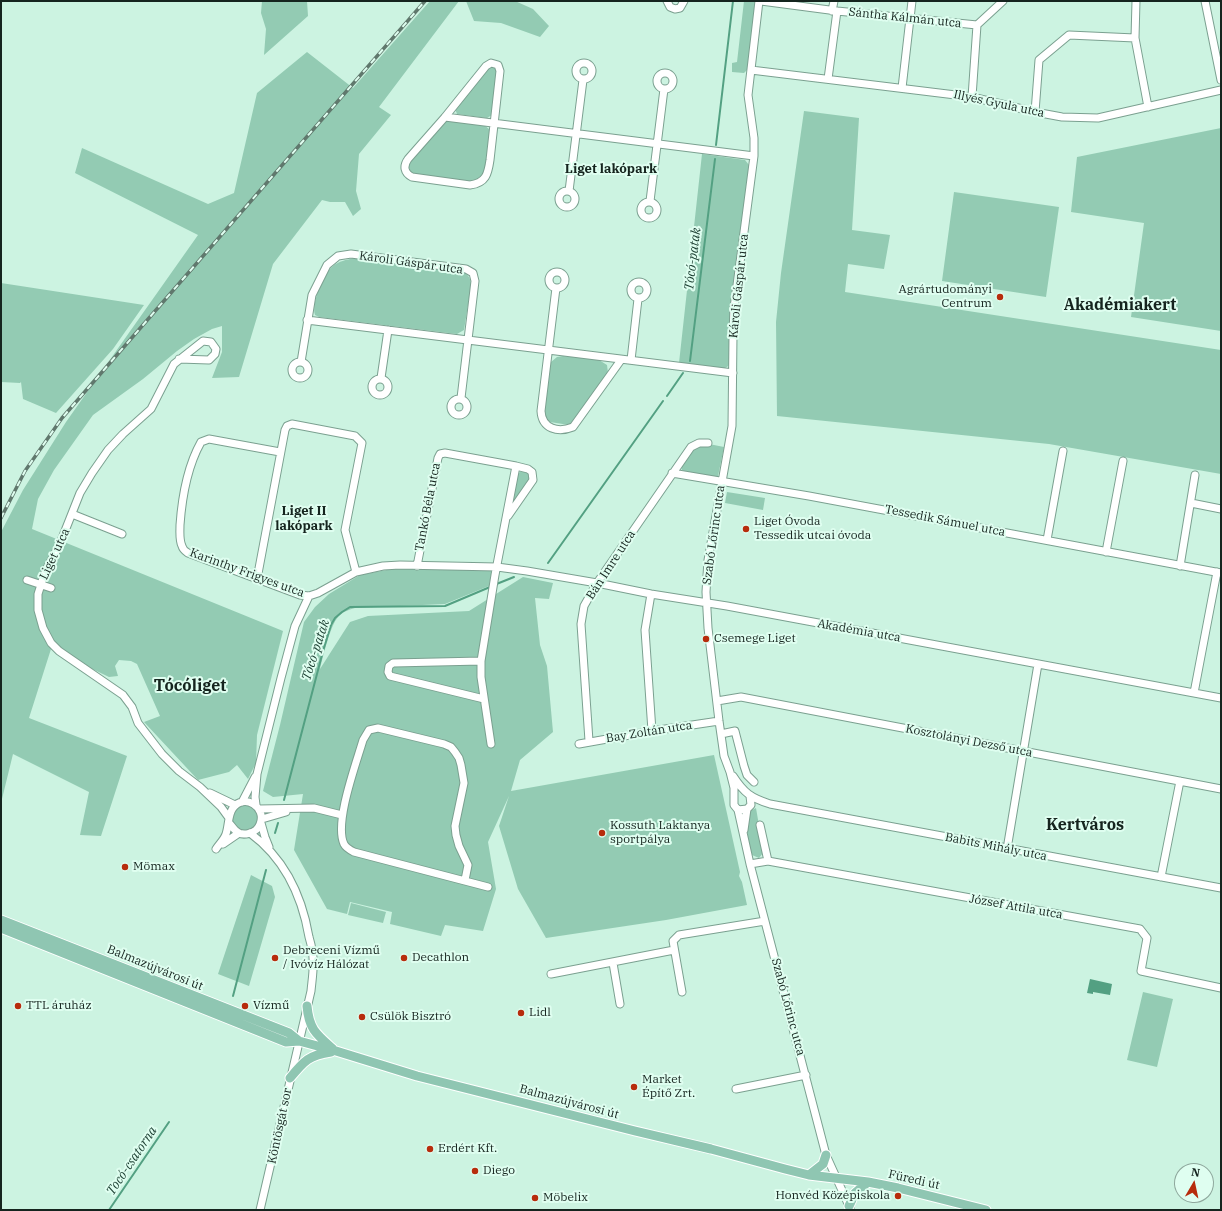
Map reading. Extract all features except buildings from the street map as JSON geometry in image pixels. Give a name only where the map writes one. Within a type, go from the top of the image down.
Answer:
[{"type":"main road","name":"Balmazújvárosi út","points":[[1,920],[289,1033],[298,1041]]},
{"type":"main road","name":"Balmazújvárosi út","points":[[1,928],[286,1042],[298,1041],[417,1076],[809,1175],[836,1178]]},
{"type":"main road","points":[[307,1006],[308,1018],[312,1028],[336,1051]]},
{"type":"main road","points":[[290,1078],[307,1058],[318,1054],[336,1051]]},
{"type":"main road","points":[[809,1175],[823,1164],[826,1155]]},
{"type":"main road","name":"Füredi út","points":[[836,1178],[898,1188],[986,1210]]},
{"type":"main road","points":[[850,1208],[855,1193],[868,1182]]},
{"type":"street","points":[[667,1],[670,7],[675,9],[680,8],[684,1]]},
{"type":"street","name":"Sántha Kálmán utca","points":[[760,1],[834,11],[978,25]]},
{"type":"street","name":"Károli Gáspár utca","points":[[733,416],[734,308],[754,156],[754,138],[748,96],[760,1]]},
{"type":"street","points":[[828,79],[834,1]]},
{"type":"street","points":[[902,88],[912,1]]},
{"type":"street","points":[[972,97],[978,25],[1003,1]]},
{"type":"street","points":[[1136,1],[1135,38],[1148,107]]},
{"type":"street","points":[[1205,1],[1221,80]]},
{"type":"street","points":[[1036,112],[1039,60],[1070,35],[1135,38]]},
{"type":"street","points":[[491,63],[498,65],[500,71],[495,123],[488,172],[482,182],[470,185],[412,177],[409,176],[405,170],[406,162],[445,117],[486,66],[491,63]]},
{"type":"street","name":"Illyés Gyula utca","points":[[751,70],[972,97],[1062,117],[1098,118],[1221,90]]},
{"type":"street","points":[[569,191],[583,80]]},
{"type":"street","points":[[650,201],[664,89]]},
{"type":"street","points":[[445,117],[754,156]]},
{"type":"street","name":"Károli Gáspár utca","points":[[301,362],[312,295],[327,265],[338,256],[351,254],[466,269],[473,273],[475,281],[461,398]]},
{"type":"street","points":[[556,288],[541,411],[541,419],[546,425],[559,430],[566,430],[573,427],[621,360]]},
{"type":"street","points":[[631,360],[638,299]]},
{"type":"street","points":[[307,320],[733,373]]},
{"type":"street","points":[[381,378],[388,330]]},
{"type":"street","name":"Liget utca","points":[[179,359],[209,360],[214,357],[216,349],[211,342],[203,341],[179,359],[174,364],[151,409],[123,434],[108,450],[92,473],[80,493],[59,546],[40,584],[38,610],[43,628],[51,643],[70,660],[123,695],[132,707],[138,723],[162,754],[179,771],[200,787],[221,807],[229,820]]},
{"type":"street","name":"Szabó Lőrinc utca","points":[[733,416],[708,560],[706,602],[719,722],[724,756],[730,772],[734,796]]},
{"type":"street","points":[[257,579],[280,452],[285,430],[292,424],[355,436],[362,443],[345,530],[356,572]]},
{"type":"street","name":"Karinthy Frigyes utca","points":[[280,452],[209,439],[201,442],[193,460],[183,496],[180,537],[181,545],[184,550],[188,553],[300,595],[309,596],[318,593],[356,572],[383,566],[496,567]]},
{"type":"street","name":"Bán Imre utca","points":[[589,741],[581,624],[584,606],[597,583],[690,447],[699,442],[708,443]]},
{"type":"street","points":[[1047,540],[1063,450]]},
{"type":"street","name":"Tankó Béla utca","points":[[417,566],[440,454],[445,453],[516,466],[528,469],[532,472],[533,480],[506,518]]},
{"type":"street","points":[[1106,552],[1123,461]]},
{"type":"street","name":"Tankó Béla utca","points":[[491,744],[481,677],[481,661],[496,567],[516,466]]},
{"type":"street","name":"Tessedik Sámuel utca","points":[[672,473],[815,497],[1180,566],[1219,572],[1194,693]]},
{"type":"street","points":[[1180,566],[1195,475]]},
{"type":"street","points":[[1191,504],[1221,509]]},
{"type":"street","points":[[72,514],[122,534]]},
{"type":"street","name":"Akadémia utca","points":[[496,567],[706,602],[1221,698]]},
{"type":"street","points":[[28,580],[52,588]]},
{"type":"street","points":[[651,594],[645,630],[652,730]]},
{"type":"street","points":[[273,854],[265,837],[255,797],[257,774],[295,626],[309,596]]},
{"type":"street","points":[[481,661],[393,663],[389,666],[388,672],[390,676],[484,699]]},
{"type":"street","points":[[1007,849],[1038,664]]},
{"type":"street","name":"Kosztolányi Dezső utca","points":[[717,701],[741,697],[1221,789]]},
{"type":"street","name":"Bay Zoltán utca","points":[[580,744],[589,741],[652,730],[719,722]]},
{"type":"street","points":[[465,880],[468,865],[459,846],[455,826],[464,783],[459,758],[451,747],[444,744],[378,728],[369,730],[363,740],[342,815],[343,840],[347,848],[354,852],[488,886]]},
{"type":"street","points":[[721,734],[735,731],[744,766],[747,774],[754,782]]},
{"type":"street","name":"Szabó Lőrinc utca","points":[[730,772],[747,794]]},
{"type":"street","points":[[257,774],[238,803],[231,809],[226,836],[216,849],[239,833],[250,833],[255,831],[261,821],[298,809]]},
{"type":"street","points":[[1161,877],[1180,781]]},
{"type":"street","name":"Liget utca","points":[[200,787],[238,803]]},
{"type":"street","points":[[739,793],[747,794],[751,799],[749,807],[738,810],[735,808],[733,802],[734,796],[739,793]]},
{"type":"street","name":"Babits Mihály utca","points":[[747,794],[770,804],[1221,888]]},
{"type":"street","points":[[238,803],[251,802],[257,807],[298,809],[314,808],[342,815]]},
{"type":"street","name":"Babits Mihály utca","points":[[749,807],[770,804]]},
{"type":"street","name":"Szabó Lőrinc utca","points":[[744,834],[749,807]]},
{"type":"street","name":"Szabó Lőrinc utca","points":[[738,810],[750,864],[826,1155],[850,1208]]},
{"type":"street","points":[[229,820],[235,830],[239,833]]},
{"type":"street","points":[[750,864],[768,861],[760,825]]},
{"type":"street","points":[[250,833],[260,840],[285,870],[301,901],[306,918],[313,957],[312,980],[298,1041]]},
{"type":"street","name":"József Attila utca","points":[[768,861],[1140,929],[1147,938],[1141,971],[1221,988]]},
{"type":"street","points":[[682,992],[673,941],[679,935],[765,921]]},
{"type":"street","points":[[551,974],[674,950]]},
{"type":"street","points":[[613,963],[620,1004]]},
{"type":"street","name":"Köntösgát sor","points":[[260,1210],[279,1133],[298,1041]]},
{"type":"street","points":[[736,1089],[806,1075]]},
{"type":"shaded area","points":[[262,1],[307,1],[308,16],[264,55],[266,29],[261,13]]},
{"type":"shaded area","points":[[430,1],[459,1],[379,107],[391,115],[359,154],[356,191],[361,209],[353,216],[345,202],[330,202],[322,200],[273,264],[239,377],[212,378],[222,352],[222,326],[212,329],[194,339],[143,379],[93,415],[54,470],[38,499],[32,529],[283,631],[257,735],[256,763],[248,779],[237,765],[229,772],[198,780],[144,722],[160,716],[137,664],[131,661],[119,660],[115,666],[118,676],[109,677],[51,649],[29,718],[127,756],[101,836],[80,835],[89,792],[13,754],[1,803],[1,532],[23,490],[66,422],[198,235],[75,173],[82,148],[208,204],[234,193],[257,93],[307,52],[353,88]]},
{"type":"shaded area","points":[[466,1],[515,1],[533,9],[549,26],[540,37],[501,23],[474,21]]},
{"type":"shaded area","points":[[744,1],[756,1],[748,69],[744,73],[732,72],[732,63],[737,62]]},
{"type":"shaded area","points":[[492,66],[497,69],[492,115],[487,118],[457,114],[455,109]]},
{"type":"shaded area","points":[[804,111],[859,118],[852,230],[890,235],[884,269],[848,264],[845,292],[1221,350],[1221,474],[1049,444],[777,416],[776,322],[781,273]]},
{"type":"shaded area","points":[[449,120],[484,125],[489,129],[486,166],[481,178],[472,182],[415,175],[410,169],[410,161],[446,121]]},
{"type":"shaded area","points":[[1221,128],[1221,331],[1131,317],[1144,223],[1071,212],[1077,157]]},
{"type":"shaded area","points":[[702,154],[745,160],[749,165],[731,310],[730,364],[723,369],[679,363]]},
{"type":"shaded area","points":[[954,192],[1059,207],[1046,297],[942,281]]},
{"type":"shaded area","points":[[354,258],[463,272],[467,274],[471,281],[471,286],[464,330],[457,334],[319,317],[315,315],[315,303],[319,289],[329,270],[335,264]]},
{"type":"shaded area","points":[[1,283],[144,305],[113,349],[56,413],[23,399],[21,382],[1,382]]},
{"type":"shaded area","points":[[563,356],[599,360],[607,365],[608,373],[573,423],[569,425],[550,422],[546,419],[544,414],[551,362],[557,357]]},
{"type":"shaded area","points":[[709,444],[724,447],[718,476],[713,477],[685,472],[682,470],[681,467],[695,449]]},
{"type":"shaded area","points":[[521,471],[529,474],[529,480],[512,504],[517,475]]},
{"type":"shaded area","points":[[727,492],[765,498],[763,510],[725,503]]},
{"type":"shaded area","points":[[402,567],[492,569],[489,586],[445,604],[355,608],[343,612],[332,627],[320,669],[350,622],[368,616],[469,611],[523,577],[553,583],[549,599],[535,598],[540,645],[547,666],[553,732],[520,760],[511,791],[714,755],[740,872],[739,876],[742,882],[747,905],[666,920],[546,938],[518,889],[499,826],[509,796],[488,842],[496,889],[483,931],[445,925],[441,936],[390,924],[392,912],[350,902],[347,914],[327,909],[294,850],[303,794],[273,797],[263,791],[304,622],[315,607],[329,594],[360,575]]},
{"type":"shaded area","points":[[245,805],[254,809],[258,818],[254,827],[245,831],[236,827],[232,818],[236,809]]},
{"type":"shaded area","points":[[756,808],[763,849],[763,853],[759,858],[752,855],[748,839],[748,822],[750,811]]},
{"type":"shaded area","points":[[251,875],[272,886],[275,897],[249,986],[218,974]]},
{"type":"shaded area","points":[[351,903],[386,912],[383,923],[348,915]]},
{"type":"shaded area","points":[[1090,979],[1112,984],[1110,995],[1093,992],[1093,994],[1087,993]]},
{"type":"shaded area","points":[[1143,992],[1173,999],[1157,1067],[1127,1060]]},
{"type":"waterway","name":"Tócó-patak","points":[[716,145],[733,1]]},
{"type":"waterway","name":"Tócó-patak","points":[[690,361],[715,159]]},
{"type":"waterway","name":"Tócó-patak","points":[[667,396],[683,373]]},
{"type":"waterway","name":"Tócó-patak","points":[[548,563],[663,401]]},
{"type":"waterway","name":"Tócó-patak","points":[[494,585],[514,577]]},
{"type":"waterway","name":"Tócó-patak","points":[[284,800],[323,651],[331,625],[335,618],[350,607],[445,606],[490,587]]},
{"type":"waterway","name":"Tócó-patak","points":[[275,833],[278,823]]},
{"type":"waterway","name":"Tócó-patak","points":[[233,996],[266,870]]},
{"type":"waterway","name":"Tocó-csatorna","points":[[109,1210],[169,1122]]},
{"type":"railway","points":[[1,518],[25,471],[62,418],[425,1]]},
{"type":"place","name":"Agrártudományi Centrum","points":[[1000,297]]},
{"type":"place","name":"Liget Óvoda Tessedik utcai óvoda","points":[[746,529]]},
{"type":"place","name":"Csemege Liget","points":[[706,639]]},
{"type":"place","name":"Kossuth Laktanya sportpálya","points":[[602,833]]},
{"type":"place","name":"Mömax","points":[[125,867]]},
{"type":"place","name":"Debreceni Vízmű / Ivóvíz Hálózat","points":[[275,958]]},
{"type":"place","name":"Decathlon","points":[[404,958]]},
{"type":"place","name":"TTL áruház","points":[[18,1006]]},
{"type":"place","name":"Vízmű","points":[[245,1006]]},
{"type":"place","name":"Lidl","points":[[521,1013]]},
{"type":"place","name":"Csülök Bisztró","points":[[362,1017]]},
{"type":"place","name":"Market Építő Zrt.","points":[[634,1087]]},
{"type":"place","name":"Erdért Kft.","points":[[430,1149]]},
{"type":"place","name":"Diego","points":[[475,1171]]},
{"type":"place","name":"Honvéd Középiskola","points":[[898,1196]]},
{"type":"place","name":"Möbelix","points":[[535,1198]]},
{"type":"district","name":"Liget lakópark","points":[[611,169]]},
{"type":"district","name":"Akadémiakert","points":[[1120,305]]},
{"type":"district","name":"Liget II lakópark","points":[[304,518]]},
{"type":"district","name":"Tócóliget","points":[[190,686]]},
{"type":"district","name":"Kertváros","points":[[1085,825]]}]
